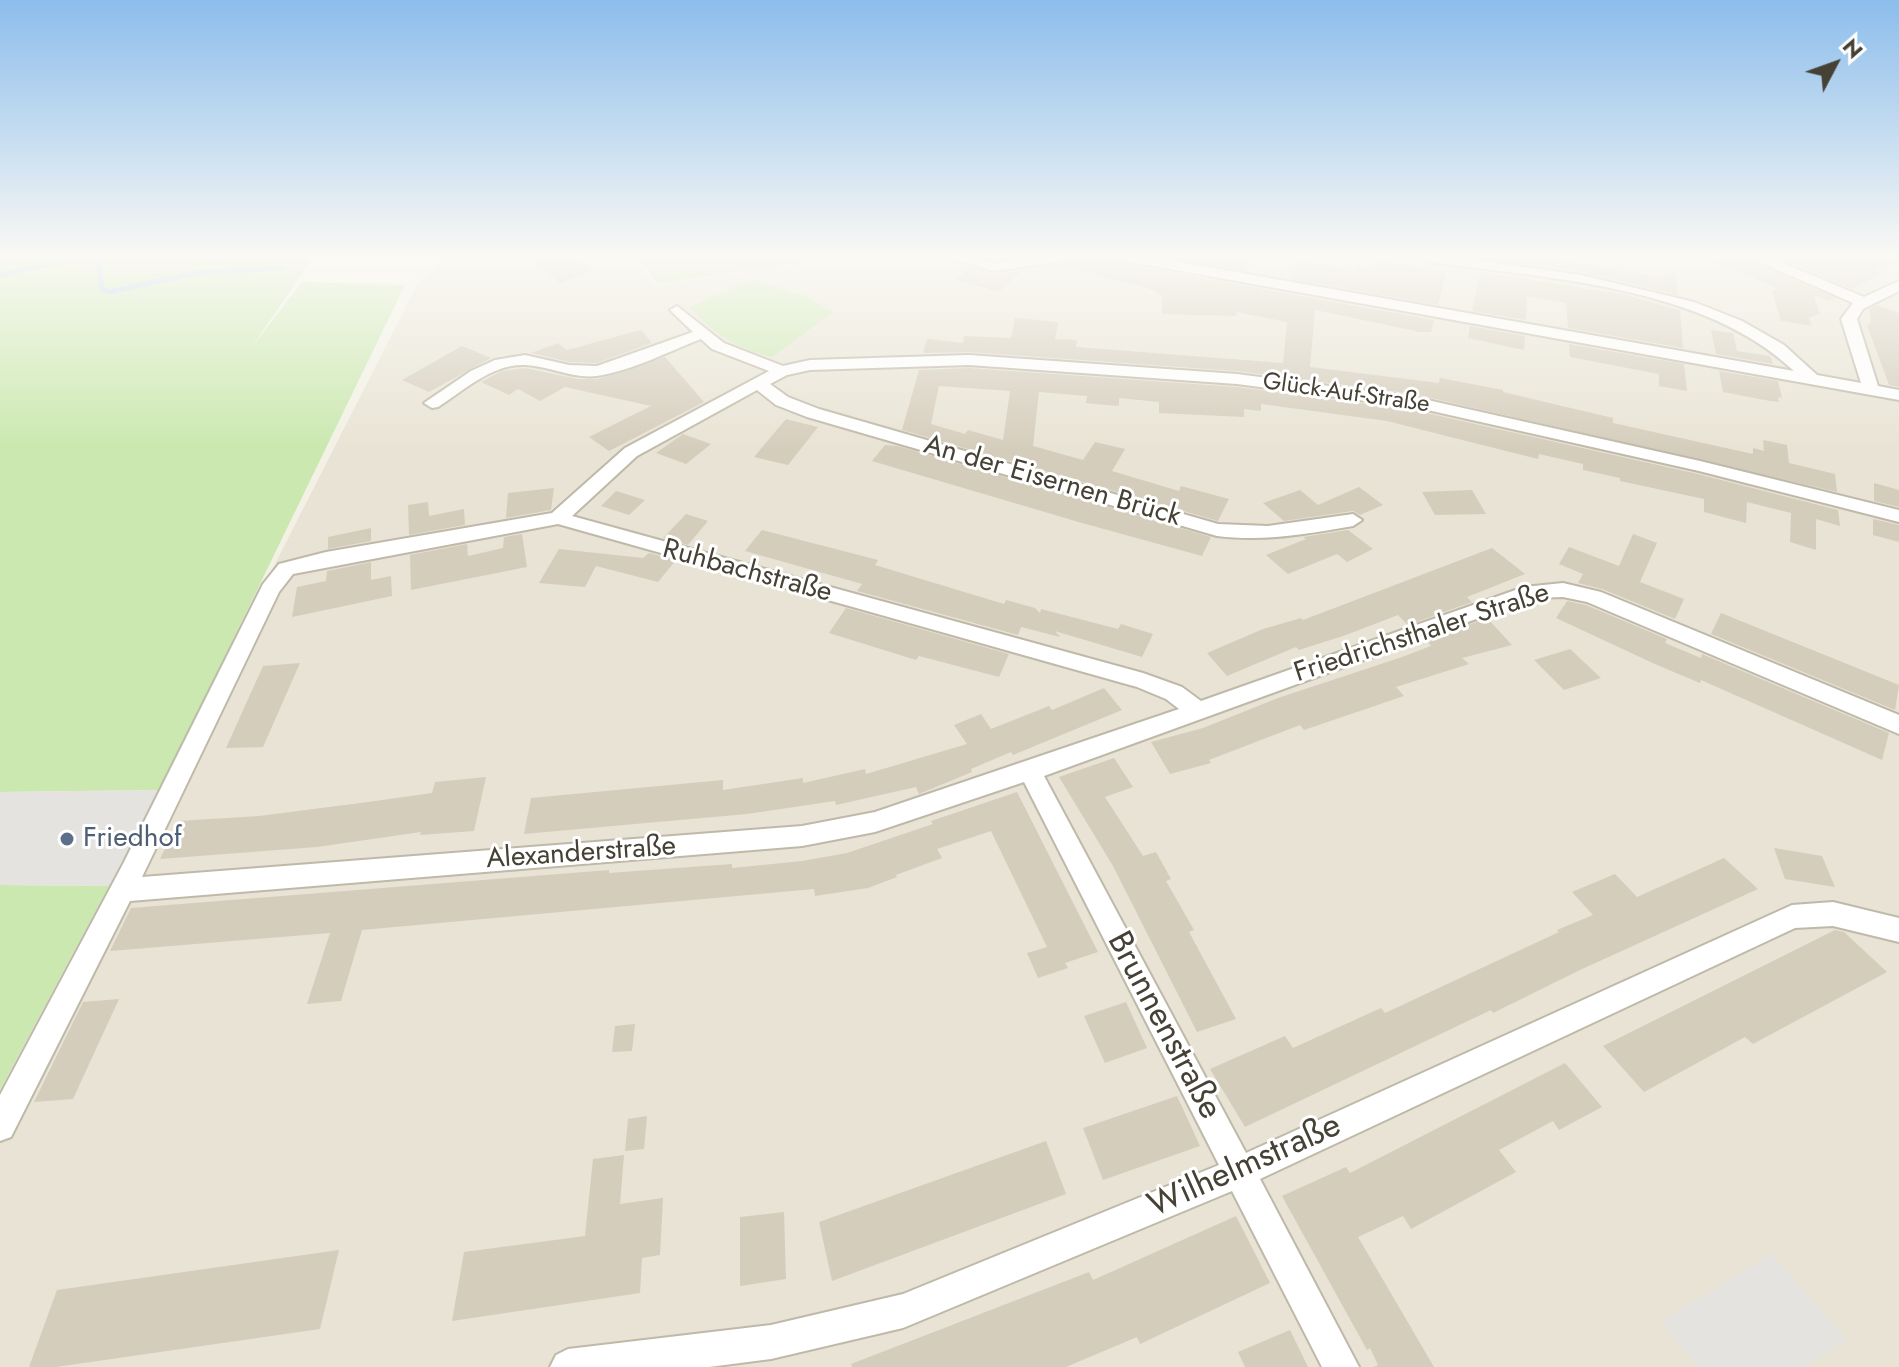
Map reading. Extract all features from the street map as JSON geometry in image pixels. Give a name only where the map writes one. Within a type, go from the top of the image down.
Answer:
[{"type":"street","points":[[689,322],[701,334],[737,356],[782,371]]},
{"type":"street","points":[[1487,322],[1899,395]]},
{"type":"street","points":[[1732,322],[1781,348],[1812,380]]},
{"type":"street","points":[[1850,322],[1871,390]]},
{"type":"street","points":[[432,403],[511,359],[569,371],[599,371],[701,334]]},
{"type":"street","name":"Glück-Auf-Straße","points":[[782,371],[833,364],[969,360],[1190,375],[1331,389],[1414,402],[1574,437],[1899,516]]},
{"type":"street","points":[[558,518],[631,452],[782,371]]},
{"type":"street","name":"An der Eisernen Brück","points":[[760,384],[782,401],[813,413],[1217,530],[1242,534],[1268,533],[1353,520]]},
{"type":"street","name":"Ruhbachstraße","points":[[123,890],[270,589],[286,569],[432,538],[558,518],[1143,681],[1174,693],[1197,710]]},
{"type":"street","name":"Friedrichsthaler Straße","points":[[1030,771],[1531,592],[1551,588],[1571,588],[1594,597],[1899,725]]},
{"type":"street","name":"Alexanderstraße","points":[[123,890],[802,836],[875,822],[1030,771]]},
{"type":"street","name":"Brunnenstraße","points":[[1030,771],[1341,1367]]},
{"type":"street","points":[[0,1126],[123,890]]},
{"type":"street","name":"Wilhelmstraße","points":[[568,1367],[771,1342],[903,1311],[1240,1172],[1792,917],[1815,911],[1844,914],[1899,930]]},
{"type":"shaded area","points":[[398,322],[1899,322],[1899,1367],[0,1367],[0,1097]]},
{"type":"shaded area","name":"Friedhof","points":[[160,790],[109,886],[0,885],[0,792]]},
{"type":"shaded area","points":[[1772,1254],[1846,1340],[1805,1367],[1697,1367],[1662,1321]]},
{"type":"green space","points":[[0,322],[269,322],[251,348],[271,322],[387,322],[160,790],[0,792]]},
{"type":"green space","points":[[704,322],[820,322],[772,357],[746,349]]},
{"type":"green space","points":[[0,885],[109,886],[0,1090]]},
{"type":"building","points":[[1014,322],[1056,322],[1055,339],[1077,340],[1076,347],[1283,363],[1287,322],[1314,322],[1310,367],[1439,383],[1440,378],[1503,390],[1613,418],[1613,423],[1753,454],[1753,448],[1764,451],[1763,440],[1787,445],[1789,463],[1835,474],[1837,492],[1414,394],[1237,371],[969,352],[923,353],[927,339],[963,343],[964,336],[1011,338]]},
{"type":"building","points":[[1371,322],[1434,322],[1431,332]]},
{"type":"building","points":[[1568,322],[1681,322],[1683,348],[1568,328]]},
{"type":"building","points":[[1786,322],[1810,322],[1812,326]]},
{"type":"building","points":[[1871,322],[1899,322],[1899,387],[1889,385],[1867,325]]},
{"type":"building","points":[[1470,326],[1525,336],[1524,350],[1468,338]]},
{"type":"building","points":[[641,330],[652,343],[597,363],[569,362],[531,353],[558,343],[567,350]]},
{"type":"building","points":[[1711,330],[1733,333],[1737,351],[1770,356],[1773,364],[1716,354]]},
{"type":"building","points":[[1569,344],[1684,364],[1687,391],[1659,386],[1659,374],[1570,357]]},
{"type":"building","points":[[462,346],[491,358],[429,392],[402,380]]},
{"type":"building","points":[[665,357],[704,402],[609,451],[589,437],[651,406],[565,387],[540,401],[518,389],[509,395],[481,382],[502,371],[525,368],[578,379],[598,379]]},
{"type":"building","points":[[969,368],[1237,387],[1413,410],[1698,474],[1838,510],[1840,526],[1816,519],[1816,550],[1790,542],[1791,513],[1747,502],[1746,523],[1704,512],[1704,499],[1620,481],[1620,478],[1583,470],[1583,464],[1539,454],[1538,459],[1387,421],[1261,404],[1261,411],[1244,409],[1244,417],[1159,413],[1159,402],[1119,398],[1119,406],[1105,405],[1086,403],[1087,396],[1039,392],[1033,446],[1083,460],[1095,442],[1125,449],[1112,471],[1179,491],[1181,486],[1229,499],[1218,521],[902,430],[919,370]],"holes":[[[939,386],[1010,391],[1003,440],[931,424]]]},
{"type":"building","points":[[1719,371],[1778,381],[1782,398],[1778,397],[1779,402],[1723,392]]},
{"type":"building","points":[[786,419],[818,427],[788,465],[754,457]]},
{"type":"building","points":[[683,434],[711,444],[686,464],[656,453]]},
{"type":"building","points":[[885,445],[898,446],[1211,537],[1202,556],[1082,523],[872,461]]},
{"type":"building","points":[[1874,483],[1899,490],[1899,507],[1874,501]]},
{"type":"building","points":[[1359,487],[1383,505],[1360,515],[1353,511],[1284,521],[1263,503],[1300,490],[1318,505]]},
{"type":"building","points":[[554,488],[551,510],[506,518],[508,493]]},
{"type":"building","points":[[1472,490],[1486,514],[1435,515],[1422,492]]},
{"type":"building","points":[[616,491],[645,500],[629,515],[601,506]]},
{"type":"building","points":[[428,502],[429,516],[464,509],[465,525],[409,535],[408,505]]},
{"type":"building","points":[[686,514],[708,521],[688,545],[663,538]]},
{"type":"building","points":[[1873,519],[1899,525],[1899,542],[1873,535]]},
{"type":"building","points":[[371,528],[371,541],[328,549],[328,537]]},
{"type":"building","points":[[762,530],[878,560],[875,565],[1004,604],[1006,600],[1035,608],[1040,613],[1041,609],[1118,629],[1121,624],[1153,634],[1142,657],[1055,631],[1060,637],[1021,627],[1018,635],[857,591],[862,584],[745,551]]},
{"type":"building","points":[[1348,530],[1373,549],[1347,562],[1337,554],[1288,574],[1266,555],[1306,539],[1303,537]]},
{"type":"building","points":[[522,534],[527,567],[411,590],[410,555],[467,544],[468,556],[503,548],[504,537]]},
{"type":"building","points":[[1633,534],[1657,543],[1640,582],[1684,599],[1675,619],[1602,589],[1578,583],[1583,574],[1559,564],[1569,547],[1619,566]]},
{"type":"building","points":[[1492,548],[1525,574],[1467,597],[1472,602],[1408,625],[1398,615],[1299,650],[1296,647],[1227,676],[1207,653],[1263,629],[1303,620]]},
{"type":"building","points":[[559,549],[643,558],[649,553],[676,560],[658,582],[596,566],[585,587],[539,583]]},
{"type":"building","points":[[371,562],[371,580],[391,576],[392,596],[292,617],[297,587],[326,581],[327,571]]},
{"type":"building","points":[[1567,601],[1586,605],[1667,639],[1665,643],[1701,658],[1702,654],[1889,733],[1882,760],[1701,680],[1700,683],[1657,665],[1556,618]]},
{"type":"building","points":[[846,608],[1009,654],[999,677],[919,656],[916,660],[829,633]]},
{"type":"building","points":[[1721,613],[1899,685],[1895,710],[1711,634]]},
{"type":"building","points":[[1487,618],[1512,645],[1462,658],[1469,664],[1396,687],[1404,696],[1304,730],[1300,725],[1209,760],[1211,763],[1170,774],[1151,742],[1203,728],[1278,698],[1402,657],[1431,646],[1426,640]]},
{"type":"building","points":[[1570,649],[1601,678],[1564,690],[1534,660]]},
{"type":"building","points":[[300,663],[263,747],[226,748],[263,666]]},
{"type":"building","points":[[1104,688],[1122,710],[1013,755],[1011,752],[919,794],[916,787],[836,805],[835,801],[747,814],[524,834],[531,798],[723,780],[723,790],[803,778],[803,783],[865,769],[866,774],[967,744],[954,725],[981,714],[991,729],[1049,706],[1052,710]]},
{"type":"building","points":[[1114,758],[1133,787],[1105,797],[1143,856],[1156,852],[1171,879],[1166,881],[1194,930],[1189,932],[1236,1019],[1197,1032],[1113,866],[1059,777]]},
{"type":"building","points":[[486,777],[474,831],[420,835],[421,832],[317,847],[160,859],[178,821],[259,816],[432,793],[435,782]]},
{"type":"building","points":[[1017,792],[1098,952],[1065,963],[1068,968],[1038,978],[1027,953],[1047,947],[991,831],[937,849],[942,858],[868,888],[815,896],[814,889],[362,930],[341,1001],[307,1004],[330,933],[110,951],[131,908],[609,870],[609,873],[732,864],[732,868],[802,861],[847,853]]},
{"type":"building","points":[[1774,848],[1822,856],[1835,887],[1785,879]]},
{"type":"building","points":[[1724,858],[1758,889],[1493,1013],[1491,1010],[1245,1127],[1210,1069],[1285,1036],[1293,1048],[1381,1008],[1385,1013],[1559,932],[1557,930],[1593,915],[1572,892],[1615,874],[1637,897]]},
{"type":"building","points":[[1835,930],[1844,932],[1887,972],[1753,1044],[1745,1037],[1644,1092],[1603,1046]]},
{"type":"building","points":[[119,999],[73,1099],[34,1102],[83,1002]]},
{"type":"building","points":[[1126,1002],[1147,1048],[1105,1063],[1084,1016]]},
{"type":"building","points":[[635,1024],[632,1051],[612,1052],[615,1026]]},
{"type":"building","points":[[1565,1063],[1602,1107],[1559,1130],[1553,1121],[1499,1150],[1516,1172],[1411,1229],[1403,1216],[1358,1237],[1434,1367],[1373,1367],[1378,1365],[1370,1348],[1367,1350],[1282,1196],[1346,1167],[1350,1173]]},
{"type":"building","points":[[1177,1096],[1200,1146],[1103,1180],[1083,1128]]},
{"type":"building","points":[[647,1116],[644,1149],[625,1151],[628,1119]]},
{"type":"building","points":[[1046,1141],[1066,1194],[832,1281],[819,1222]]},
{"type":"building","points":[[624,1155],[620,1204],[663,1198],[660,1255],[642,1258],[640,1293],[452,1321],[464,1252],[585,1236],[593,1159]]},
{"type":"building","points":[[784,1212],[786,1279],[740,1286],[740,1217]]},
{"type":"building","points":[[1236,1216],[1270,1283],[1140,1344],[1137,1337],[1066,1367],[852,1367],[851,1364],[1089,1272],[1093,1280]]},
{"type":"building","points":[[339,1250],[320,1329],[56,1367],[29,1367],[57,1290]]},
{"type":"building","points":[[1290,1330],[1308,1367],[1245,1367],[1238,1352]]},
{"type":"place","name":"Friedhof","points":[[67,839]]}]
